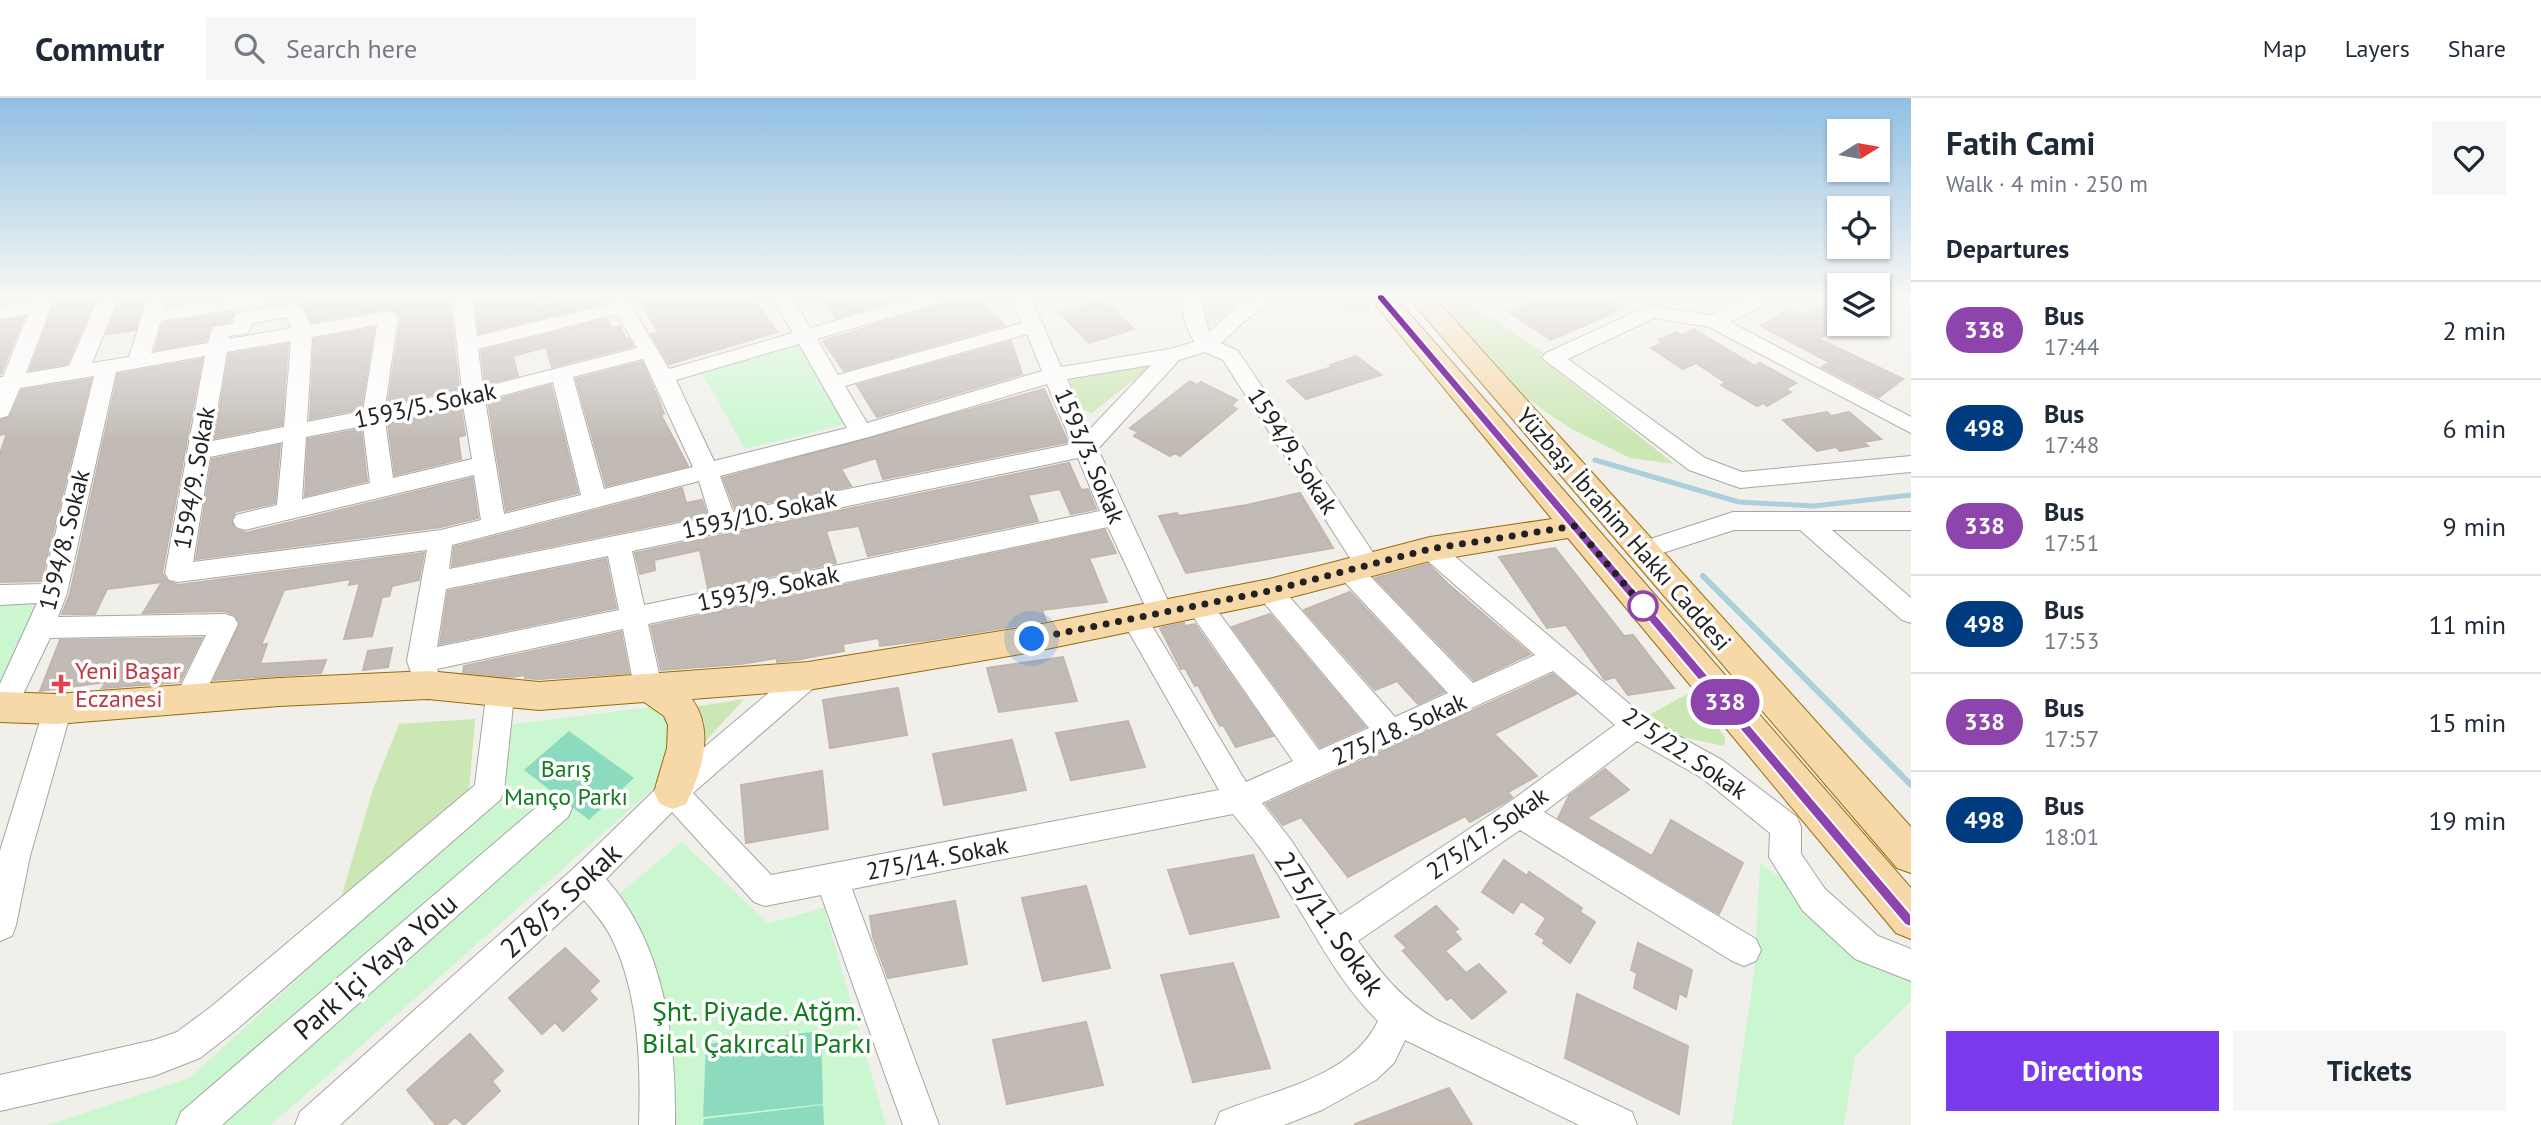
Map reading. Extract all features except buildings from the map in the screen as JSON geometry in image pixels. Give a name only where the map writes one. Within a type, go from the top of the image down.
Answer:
[{"type":"main road","name":"Yüzbaşı İbrahim Hakkı Caddesi","points":[[1422,345],[1911,919]]},
{"type":"main road","name":"Yüzbaşı İbrahim Hakkı Caddesi","points":[[1462,345],[1911,855]]},
{"type":"main road","points":[[279,692],[316,706],[400,709],[499,705],[539,696],[808,676],[1032,639],[1269,591],[1430,549],[1575,526]]},
{"type":"main road","points":[[1,707],[58,708],[279,692],[424,673],[539,696]]},
{"type":"main road","points":[[648,687],[676,705],[683,715],[687,753],[673,792]]},
{"type":"street","points":[[0,411],[5,383],[23,345]]},
{"type":"street","points":[[78,371],[89,345]]},
{"type":"street","points":[[138,362],[143,345]]},
{"type":"street","points":[[5,383],[233,345]]},
{"type":"street","points":[[289,511],[301,345]]},
{"type":"street","points":[[383,489],[373,416],[384,345]]},
{"type":"street","points":[[467,345],[494,524]]},
{"type":"street","points":[[646,345],[708,470],[724,521]]},
{"type":"street","points":[[664,377],[772,345]]},
{"type":"street","points":[[812,345],[861,432]]},
{"type":"street","points":[[833,383],[967,345]]},
{"type":"street","name":"1593/3. Sokak","points":[[1043,345],[1115,517],[1147,616]]},
{"type":"street","points":[[424,673],[441,539],[861,432],[1056,374],[1172,355],[1207,345]]},
{"type":"street","name":"1594/9. Sokak","points":[[1207,345],[1231,356],[1357,566],[1469,697]]},
{"type":"street","points":[[1576,345],[1553,358],[1697,464],[1741,480],[1911,464]]},
{"type":"street","points":[[1757,345],[1911,426]]},
{"type":"street","name":"1594/9. Sokak","points":[[216,348],[178,573],[441,539]]},
{"type":"street","name":"1593/5. Sokak","points":[[198,452],[473,396],[650,351]]},
{"type":"street","points":[[1085,449],[1172,355]]},
{"type":"street","name":"1594/8. Sokak","points":[[1,707],[41,628],[54,593],[107,367]]},
{"type":"street","points":[[561,373],[594,498]]},
{"type":"street","name":"1593/10. Sokak","points":[[434,582],[1085,449]]},
{"type":"street","points":[[245,521],[485,464]]},
{"type":"street","name":"1593/9. Sokak","points":[[424,673],[634,615],[1115,517]]},
{"type":"street","points":[[1806,521],[1911,613]]},
{"type":"street","points":[[1644,550],[1727,522],[1911,521]]},
{"type":"street","points":[[618,544],[648,687]]},
{"type":"street","name":"275/22. Sokak","points":[[1430,549],[1636,726],[1712,769],[1756,801],[1786,827],[1785,857],[1814,900],[1867,948],[1911,965]]},
{"type":"street","points":[[1269,591],[1391,733]]},
{"type":"street","points":[[0,594],[54,593]]},
{"type":"street","points":[[1199,606],[1314,767]]},
{"type":"street","name":"275/11. Sokak","points":[[1147,616],[1240,799],[1280,850],[1335,937],[1378,997],[1398,1016],[1425,1032],[1619,1125]]},
{"type":"street","points":[[41,628],[225,624],[189,698]]},
{"type":"street","name":"275/18. Sokak","points":[[1240,799],[1558,657]]},
{"type":"street","name":"278/5. Sokak","points":[[313,1125],[585,878],[673,792],[808,676]]},
{"type":"street","points":[[0,1093],[154,1058],[188,1045],[224,1018],[489,790],[499,705]]},
{"type":"street","points":[[0,925],[7,858],[58,708]]},
{"type":"street","name":"275/17. Sokak","points":[[1335,937],[1519,813],[1636,726]]},
{"type":"street","points":[[1756,801],[1780,764]]},
{"type":"street","name":"275/14. Sokak","points":[[673,792],[765,891],[1240,799]]},
{"type":"street","name":"Park İçi Yaya Yolu","points":[[194,1125],[557,807]]},
{"type":"street","points":[[1519,813],[1744,950]]},
{"type":"street","points":[[585,878],[622,924],[648,999],[659,1097],[657,1125]]},
{"type":"street","points":[[832,878],[858,957],[921,1125]]},
{"type":"street","points":[[1233,1125],[1303,1098],[1345,1078],[1379,1053],[1398,1016]]},
{"type":"green space","points":[[798,345],[849,423],[745,449],[702,373]]},
{"type":"green space","points":[[1477,345],[1533,345],[1550,356],[1549,364],[1674,464],[1630,458],[1572,429],[1517,391]]},
{"type":"green space","points":[[1158,361],[1092,413],[1077,407],[1070,379]]},
{"type":"green space","points":[[48,597],[0,692],[0,599]]},
{"type":"green space","points":[[1691,692],[1725,737],[1724,746],[1677,736],[1647,716]]},
{"type":"green space","points":[[744,699],[703,744],[688,708]]},
{"type":"green space","name":"Barış Manço Parkı","points":[[658,706],[671,729],[668,776],[271,1125],[47,1125],[191,1077],[499,794],[508,725]]},
{"type":"green space","points":[[475,719],[469,791],[341,898],[373,789],[399,724]]},
{"type":"green space","points":[[569,731],[634,778],[589,820],[524,770]]},
{"type":"green space","name":"Şht. Piyade. Atğm. Bilal Çakırcalı Parkı","points":[[682,842],[768,923],[824,908],[886,1125],[668,1125],[615,897]]},
{"type":"green space","points":[[1760,863],[1791,886],[1840,946],[1911,980],[1911,1001],[1855,1056],[1844,1125],[1732,1125],[1754,974]]},
{"type":"green space","points":[[821,1031],[823,1104],[703,1117],[706,1044]]},
{"type":"green space","points":[[823,1105],[824,1125],[703,1125],[704,1119]]},
{"type":"waterway","points":[[1595,460],[1739,502],[1814,506],[1911,495]]},
{"type":"waterway","points":[[1703,576],[1911,785]]},
{"type":"bus line","name":"338","points":[[1422,345],[1911,919]]},
{"type":"place","name":"Yeni Başar Eczanesi","points":[[61,684]]},
{"type":"route","points":[[1032,639],[1269,591],[1430,549],[1575,526],[1643,606]]}]
